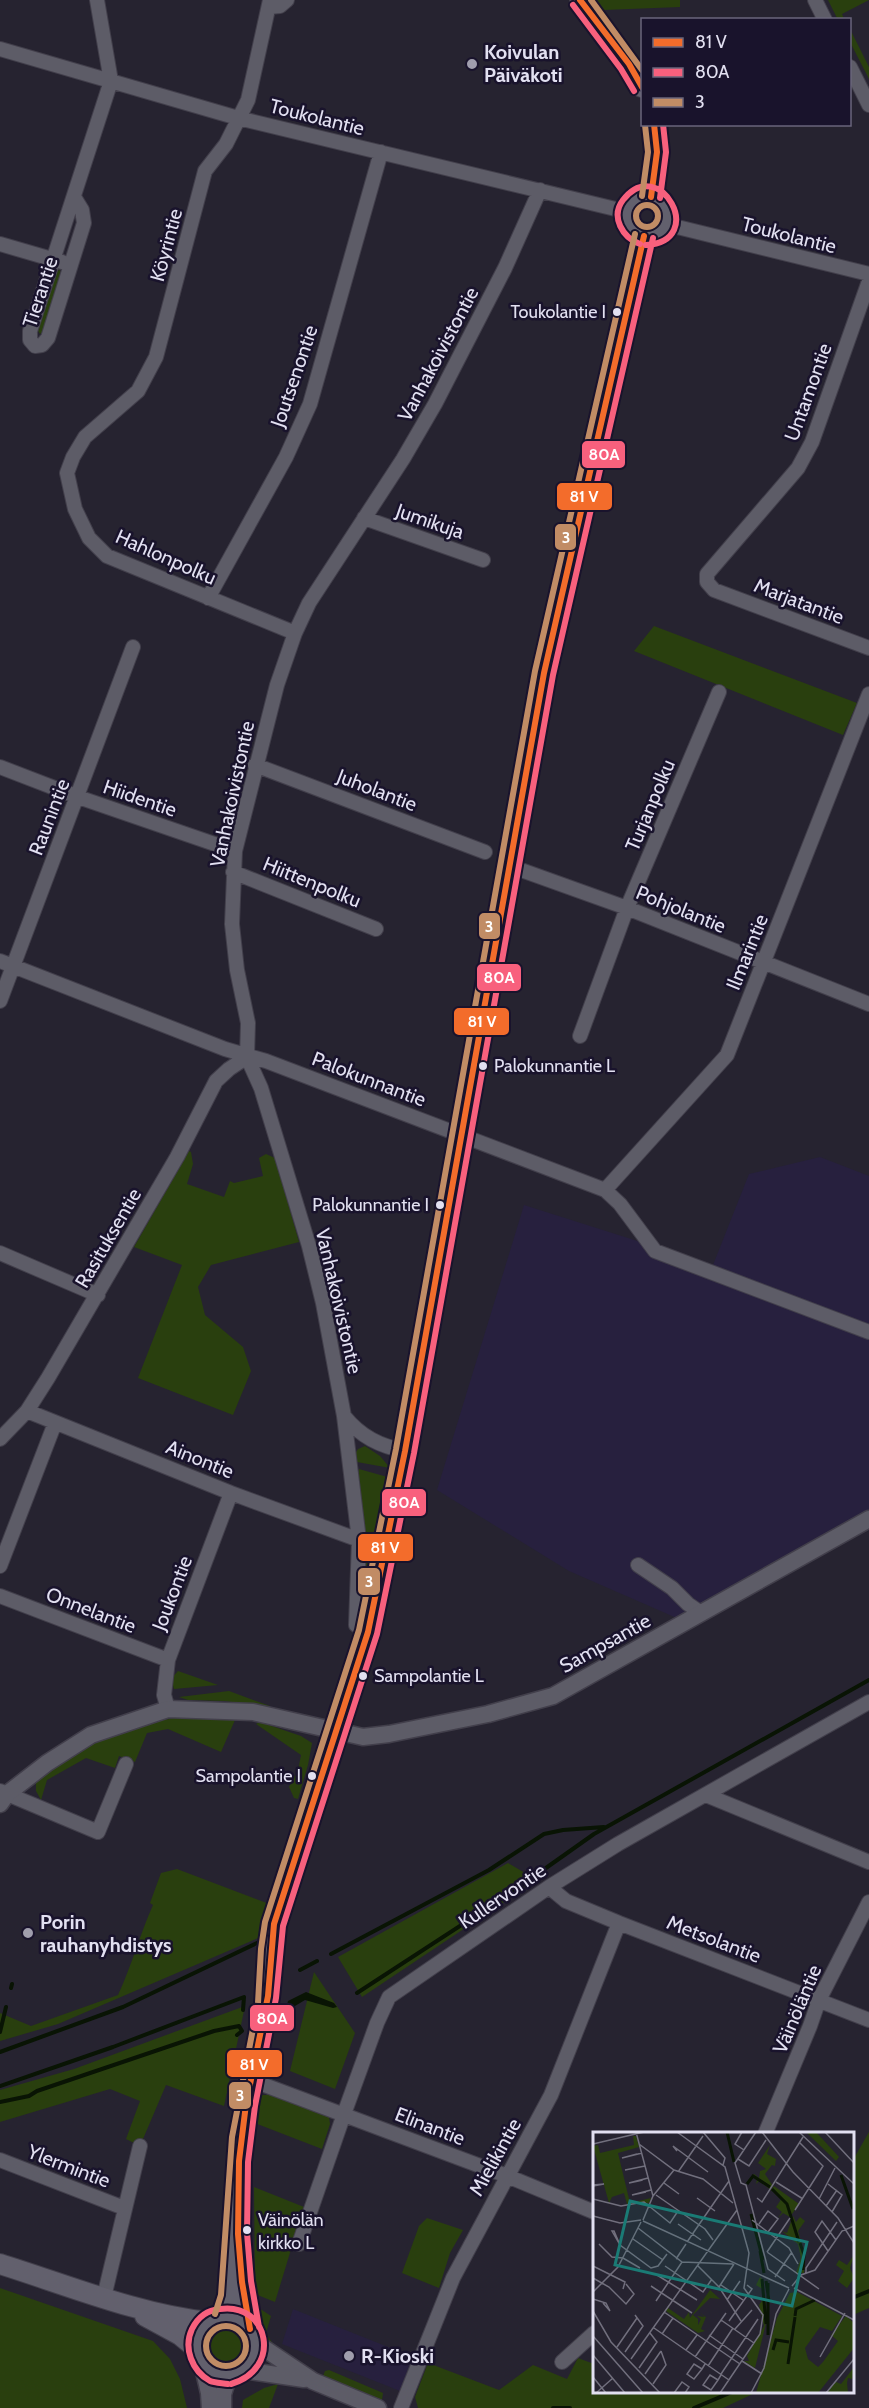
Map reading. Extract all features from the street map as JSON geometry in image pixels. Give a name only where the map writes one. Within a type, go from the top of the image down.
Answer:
[{"type":"main road","points":[[580,0],[629,64],[641,85]]},
{"type":"main road","points":[[651,197],[657,152],[654,126]]},
{"type":"main road","points":[[651,197],[666,210],[665,224],[657,234],[644,236],[629,225],[628,212],[630,206],[639,198],[651,197]]},
{"type":"main road","points":[[200,2356],[200,2334],[217,2319],[230,2297],[241,2138],[267,2004],[270,1949],[274,1924],[338,1733],[368,1632],[405,1451],[463,1135],[544,673],[644,236]]},
{"type":"main road","points":[[111,2299],[180,2335],[214,2373],[236,2373],[253,2358],[253,2336],[244,2298],[236,2210]]},
{"type":"main road","points":[[0,2264],[185,2320],[239,2319],[253,2336]]},
{"type":"street","name":"Tierantie","points":[[74,197],[82,210],[84,223],[48,338],[42,345],[35,346],[30,340],[30,331],[111,81],[97,0]]},
{"type":"street","name":"Köyrintie","points":[[67,473],[85,437],[138,391],[156,357],[205,171],[226,144],[248,100],[269,4],[280,6],[287,0]]},
{"type":"street","points":[[815,0],[824,18]]},
{"type":"street","name":"Toukolantie","points":[[0,50],[238,118],[628,212]]},
{"type":"street","points":[[851,71],[869,105]]},
{"type":"street","name":"Joutsenontie","points":[[208,598],[286,458],[310,404],[381,152]]},
{"type":"street","name":"Vanhakoivistontie","points":[[368,1632],[356,1625],[359,1540],[344,1416],[323,1303],[309,1246],[261,1088],[247,1057],[248,1023],[237,970],[232,924],[235,851],[277,685],[295,633],[309,603],[403,459],[435,404],[506,268],[540,190]]},
{"type":"street","name":"Toukolantie","points":[[665,224],[869,274]]},
{"type":"street","points":[[0,244],[70,264]]},
{"type":"street","name":"Untamontie","points":[[714,590],[707,582],[707,574],[798,468],[812,442],[869,281]]},
{"type":"street","name":"Hahlonpolku","points":[[67,473],[75,509],[89,538],[107,556],[295,633]]},
{"type":"street","name":"Jumikuja","points":[[364,518],[483,560]]},
{"type":"street","name":"Marjatantie","points":[[714,590],[869,648]]},
{"type":"street","name":"Raunintie","points":[[0,1001],[7,964],[78,797],[133,646]]},
{"type":"street","name":"Turjanpolku","points":[[580,1036],[627,908],[719,692]]},
{"type":"street","name":"Ilmarintie","points":[[604,1190],[727,1055],[869,694]]},
{"type":"street","name":"Juholantie","points":[[255,765],[485,852]]},
{"type":"street","name":"Hiidentie","points":[[0,767],[78,797],[235,851]]},
{"type":"street","name":"Pohjolantie","points":[[510,867],[627,908],[869,1004]]},
{"type":"street","name":"Hiittenpolku","points":[[233,872],[376,928]]},
{"type":"street","name":"Palokunnantie","points":[[7,964],[247,1057],[266,1061],[604,1190],[620,1204],[655,1251],[869,1332]]},
{"type":"street","name":"Rasituksentie","points":[[0,1439],[27,1411],[98,1294],[177,1157],[216,1081],[247,1057]]},
{"type":"street","points":[[0,1253],[98,1294]]},
{"type":"street","name":"Ainontie","points":[[27,1411],[231,1493],[359,1540]]},
{"type":"street","points":[[344,1416],[354,1429],[367,1438],[384,1447],[405,1451]]},
{"type":"street","points":[[0,1566],[55,1423]]},
{"type":"street","name":"Joukontie","points":[[168,1709],[164,1695],[168,1660],[231,1493]]},
{"type":"street","name":"Sampsantie","points":[[168,1709],[253,1712],[363,1737],[488,1714],[553,1696],[869,1519]]},
{"type":"street","points":[[638,1564],[672,1588],[701,1613]]},
{"type":"street","name":"Onnelantie","points":[[0,1596],[168,1660]]},
{"type":"street","name":"Kullervontie","points":[[299,2244],[344,2114],[389,1997],[549,1887],[618,1844],[869,1702]]},
{"type":"street","points":[[2,1796],[91,1735],[168,1709]]},
{"type":"street","points":[[2,1796],[98,1832],[126,1764]]},
{"type":"street","points":[[706,1795],[869,1862]]},
{"type":"street","name":"Metsolantie","points":[[549,1887],[566,1900],[619,1923],[869,2020]]},
{"type":"street","name":"Väinöläntie","points":[[765,2132],[819,2000],[869,1902]]},
{"type":"street","name":"Mielikintie","points":[[401,2408],[453,2278],[551,2096],[619,1923]]},
{"type":"street","name":"Elinantie","points":[[251,2080],[507,2176],[593,2212]]},
{"type":"street","name":"Ylermintie","points":[[111,2299],[124,2208],[140,2146]]},
{"type":"street","name":"Ylermintie","points":[[0,2160],[124,2208]]},
{"type":"street","points":[[562,2362],[593,2334]]},
{"type":"street","points":[[253,2336],[313,2381]]},
{"type":"street","points":[[200,2356],[209,2393],[210,2408]]},
{"type":"street","points":[[223,2408],[223,2394],[236,2373],[270,2373],[313,2381],[378,2408]]},
{"type":"shaded area","points":[[820,1157],[869,1176],[869,1514],[679,1619],[569,1571],[437,1490],[524,1205],[713,1265],[749,1174]]},
{"type":"shaded area","points":[[306,1992],[334,2003],[337,2007],[333,2008],[305,2000],[295,2006],[283,2019],[288,2001]]},
{"type":"shaded area","points":[[293,2309],[413,2357],[400,2391],[282,2344]]},
{"type":"green space","points":[[597,0],[680,0],[680,7],[604,10]]},
{"type":"green space","points":[[828,0],[869,0],[842,14],[844,18],[837,18]]},
{"type":"green space","points":[[851,31],[869,67],[869,79],[851,44]]},
{"type":"green space","points":[[60,270],[61,275],[44,331],[40,334],[36,328],[54,272]]},
{"type":"green space","points":[[654,626],[857,703],[843,735],[634,651]]},
{"type":"green space","points":[[189,1151],[193,1164],[187,1184],[224,1197],[230,1181],[234,1183],[263,1176],[259,1158],[266,1154],[275,1158],[299,1242],[211,1265],[198,1287],[205,1315],[243,1347],[251,1371],[233,1415],[138,1378],[182,1265],[134,1247]]},
{"type":"green space","points":[[365,1446],[380,1456],[390,1468],[357,1462],[355,1454],[358,1449]]},
{"type":"green space","points":[[359,1469],[391,1478],[364,1614],[360,1613],[365,1541]]},
{"type":"green space","points":[[178,1671],[218,1685],[174,1689],[171,1679]]},
{"type":"green space","points":[[229,1691],[270,1706],[188,1700],[179,1697]]},
{"type":"green space","points":[[179,1717],[232,1717],[235,1720],[221,1752],[168,1729],[147,1733],[135,1762],[119,1756],[115,1768],[86,1758],[47,1780],[41,1800],[36,1791],[36,1781],[83,1747],[139,1725]]},
{"type":"green space","points":[[260,1722],[301,1736],[312,1743],[298,1799],[294,1798],[289,1787],[294,1776],[297,1775],[301,1755],[256,1724]]},
{"type":"green space","points":[[508,1863],[537,1880],[362,1997],[338,1957]]},
{"type":"green space","points":[[177,1869],[272,1905],[263,1936],[58,2024],[0,2041],[0,2013],[31,2026],[118,1995],[153,1905],[150,1903],[161,1873]]},
{"type":"green space","points":[[314,1972],[355,2033],[335,2089],[290,2071]]},
{"type":"green space","points":[[245,2006],[224,2106],[166,2085],[140,2146],[126,2139],[140,2101],[110,2089],[0,2122],[0,2090],[74,2069]]},
{"type":"green space","points":[[260,2095],[270,2095],[329,2117],[330,2124],[322,2149],[252,2122]]},
{"type":"green space","points":[[869,2132],[869,2308],[854,2315],[854,2158]]},
{"type":"green space","points":[[254,2187],[304,2207],[275,2302],[255,2294]]},
{"type":"green space","points":[[427,2218],[463,2230],[450,2253],[439,2288],[402,2273],[419,2226]]},
{"type":"green space","points":[[0,2288],[153,2341],[170,2359],[180,2379],[187,2408],[0,2408]]},
{"type":"green space","points":[[250,2302],[271,2316],[266,2333],[275,2347],[261,2333]]},
{"type":"green space","points":[[227,2327],[241,2332],[246,2346],[241,2360],[227,2365],[213,2360],[208,2346],[213,2332]]},
{"type":"green space","points":[[578,2358],[593,2364],[593,2393],[755,2393],[723,2408],[418,2408],[415,2397],[428,2363],[499,2390],[533,2365],[567,2379]]},
{"type":"green space","points":[[329,2370],[383,2393],[382,2400],[323,2376],[325,2371]]},
{"type":"green space","points":[[278,2384],[269,2408],[242,2408],[243,2400],[264,2388]]},
{"type":"waterway","points":[[357,1993],[512,1892],[594,1834],[869,1680]]},
{"type":"waterway","points":[[331,1954],[489,1870],[544,1834],[604,1827]]},
{"type":"waterway","points":[[0,2052],[123,2007],[259,1942]]},
{"type":"waterway","points":[[300,1970],[317,1961]]},
{"type":"waterway","points":[[11,1988],[12,1984]]},
{"type":"waterway","points":[[0,2086],[113,2047],[244,1997],[243,2010]]},
{"type":"waterway","points":[[0,2032],[6,2007]]},
{"type":"waterway","points":[[0,2102],[29,2096],[37,2091],[214,2031],[239,2026],[242,2031],[237,2035]]},
{"type":"waterway","points":[[854,2297],[869,2291]]},
{"type":"waterway","points":[[694,2408],[730,2393]]},
{"type":"waterway","points":[[553,2408],[570,2408]]},
{"type":"transit line","points":[[580,0],[629,64],[641,85]]},
{"type":"transit line","name":"3","points":[[591,0],[641,69]]},
{"type":"transit line","name":"80A","points":[[573,5],[621,69],[634,91]]},
{"type":"transit line","name":"3","points":[[642,196],[648,152],[645,126]]},
{"type":"transit line","points":[[651,197],[657,152],[654,126]]},
{"type":"transit line","name":"80A","points":[[660,198],[666,152],[663,126]]},
{"type":"transit line","name":"80A","points":[[640,244],[628,237],[620,226],[619,207],[623,200],[637,188],[651,187],[663,193],[672,203],[676,217],[674,230],[665,240],[646,245]]},
{"type":"transit line","name":"3","points":[[647,205],[657,212],[658,216],[651,226],[647,227],[637,220],[636,216],[643,206],[647,205]]},
{"type":"transit line","name":"3","points":[[215,2314],[221,2295],[232,2137],[258,2003],[265,1922],[359,1630],[396,1449],[535,671],[635,234]]},
{"type":"transit line","points":[[250,2329],[242,2282],[238,2234],[239,2161],[246,2104],[268,1996],[274,1924],[368,1632],[405,1451],[544,673],[644,236]]},
{"type":"transit line","name":"80A","points":[[259,2327],[251,2281],[247,2233],[248,2162],[255,2106],[276,1998],[283,1926],[377,1634],[414,1453],[553,675],[653,238]]},
{"type":"transit line","name":"80A","points":[[228,2384],[212,2382],[204,2377],[194,2365],[188,2344],[189,2336],[197,2321],[203,2315],[220,2309],[237,2310],[250,2316],[259,2326],[263,2338],[263,2352],[258,2365],[247,2376],[231,2384]]},
{"type":"transit line","name":"3","points":[[226,2326],[234,2327],[240,2332],[245,2338],[246,2346],[245,2354],[240,2360],[234,2365],[226,2366],[218,2365],[212,2360],[207,2354],[206,2346],[207,2338],[212,2332],[218,2327],[226,2326]]},
{"type":"place","name":"Koivulan Päiväkoti","points":[[472,64]]},
{"type":"place","name":"Toukolantie I","points":[[617,312]]},
{"type":"place","name":"Palokunnantie L","points":[[483,1066]]},
{"type":"place","name":"Palokunnantie I","points":[[440,1205]]},
{"type":"place","name":"Sampolantie L","points":[[363,1676]]},
{"type":"place","name":"Sampolantie I","points":[[312,1776]]},
{"type":"place","name":"Porin rauhanyhdistys","points":[[28,1933]]},
{"type":"place","name":"Väinölän kirkko L","points":[[247,2230]]},
{"type":"place","name":"R-Kioski","points":[[349,2356]]}]
